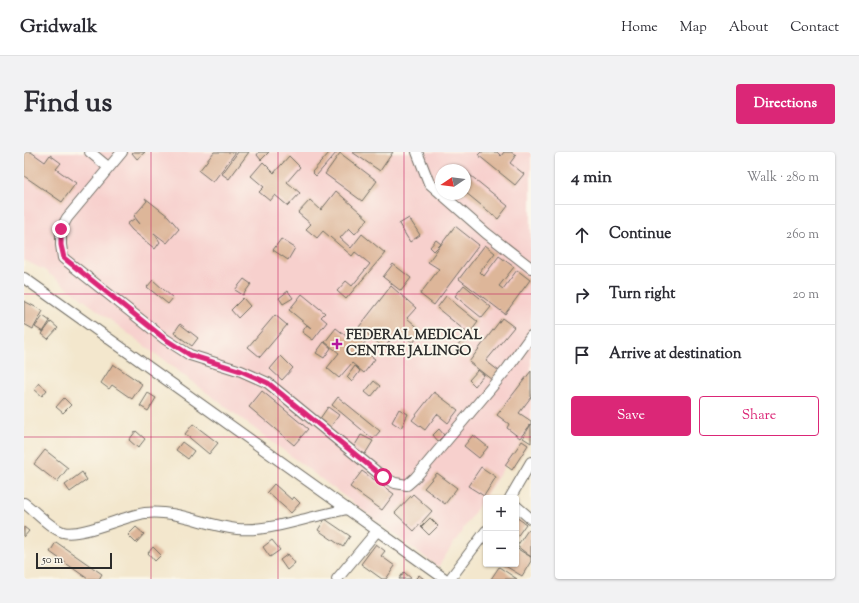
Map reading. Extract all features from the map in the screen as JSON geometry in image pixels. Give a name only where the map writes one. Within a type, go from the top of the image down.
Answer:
[{"type":"street","points":[[90,152],[108,167]]},
{"type":"street","points":[[122,152],[67,218],[61,229],[61,245],[64,258],[165,339],[190,355],[241,371],[268,383],[383,477],[395,483],[407,485],[415,478],[507,369],[531,336]]},
{"type":"street","points":[[417,152],[428,183],[486,233],[531,268]]},
{"type":"street","points":[[24,278],[445,579]]},
{"type":"street","points":[[512,495],[531,462]]},
{"type":"street","points":[[24,502],[53,526],[63,532],[76,533],[143,513],[158,512],[224,527],[256,529],[279,526],[347,509]]},
{"type":"street","points":[[519,509],[531,519]]},
{"type":"street","points":[[337,579],[377,531]]},
{"type":"street","points":[[450,579],[483,535]]},
{"type":"shaded area","name":"FEDERAL MEDICAL CENTRE JALINGO","points":[[24,152],[531,152],[531,427],[486,495],[483,495],[483,499],[438,567],[44,270],[24,260]]},
{"type":"building","points":[[24,152],[31,152],[45,162],[50,155],[61,163],[56,169],[76,183],[62,202],[24,176]]},
{"type":"building","points":[[145,152],[137,159],[132,153]]},
{"type":"building","points":[[214,152],[236,152],[213,182],[199,171]]},
{"type":"building","points":[[238,152],[249,152],[229,179],[222,174]]},
{"type":"building","points":[[259,152],[269,152],[261,160],[257,155]]},
{"type":"building","points":[[330,152],[337,152],[316,176],[312,172]]},
{"type":"building","points":[[352,152],[393,152],[380,171]]},
{"type":"building","points":[[481,152],[497,152],[501,156],[504,152],[511,152],[516,155],[510,163],[524,174],[515,185],[478,155]]},
{"type":"building","points":[[340,153],[377,181],[362,201],[325,174]]},
{"type":"building","points":[[289,156],[300,167],[287,182],[300,193],[288,206],[275,195],[270,201],[259,192],[264,187],[251,176],[263,162],[274,173]]},
{"type":"building","points":[[471,176],[508,206],[498,219],[471,197]]},
{"type":"building","points":[[336,191],[368,219],[355,234],[349,228],[340,238],[351,248],[362,234],[385,253],[346,299],[337,291],[346,281],[352,286],[370,264],[355,252],[352,256],[323,231],[317,238],[306,229],[311,224],[298,213],[310,200],[321,210]]},
{"type":"building","points":[[145,198],[168,216],[179,229],[167,243],[154,233],[160,242],[155,249],[127,224],[134,219],[140,224],[134,216],[147,201]]},
{"type":"building","points":[[409,218],[420,235],[410,242],[399,224]]},
{"type":"building","points":[[455,226],[479,245],[434,305],[420,294],[439,269],[428,262]]},
{"type":"building","points":[[281,239],[295,248],[288,260],[273,250]]},
{"type":"building","points":[[436,240],[441,244],[434,251],[430,247]]},
{"type":"building","points":[[485,245],[495,253],[480,272],[484,276],[499,256],[514,267],[499,286],[503,289],[517,270],[530,280],[505,314],[459,279]]},
{"type":"building","points":[[393,264],[411,278],[401,291],[383,277]]},
{"type":"building","points":[[244,279],[251,284],[243,295],[235,290]]},
{"type":"building","points":[[153,280],[173,298],[168,304],[147,287]]},
{"type":"building","points":[[464,285],[491,307],[482,318],[455,296]]},
{"type":"building","points":[[391,286],[416,308],[407,318],[422,331],[413,343],[398,331],[384,348],[359,327]]},
{"type":"building","points":[[288,291],[293,298],[283,304],[279,298]]},
{"type":"building","points":[[302,294],[325,313],[321,317],[327,322],[313,340],[302,332],[307,325],[311,328],[289,310]]},
{"type":"building","points":[[446,296],[478,322],[469,334],[437,308]]},
{"type":"building","points":[[243,298],[250,306],[238,318],[231,310]]},
{"type":"building","points":[[24,301],[43,311],[33,329],[24,324]]},
{"type":"building","points":[[275,315],[287,325],[260,357],[248,347]]},
{"type":"building","points":[[43,316],[50,321],[43,332],[35,327]]},
{"type":"building","points":[[502,318],[514,327],[486,361],[499,371],[492,380],[469,362]]},
{"type":"building","points":[[51,322],[58,328],[48,339],[42,334]]},
{"type":"building","points":[[180,324],[198,338],[192,346],[174,333]]},
{"type":"building","points":[[336,328],[350,339],[355,333],[366,341],[360,348],[375,359],[364,373],[352,363],[339,378],[327,368],[339,353],[325,342]]},
{"type":"building","points":[[462,339],[465,341],[459,350],[456,348]]},
{"type":"building","points":[[324,342],[331,348],[324,358],[316,353]]},
{"type":"building","points":[[281,356],[293,368],[282,380],[270,369]]},
{"type":"building","points":[[113,364],[142,384],[132,399],[112,385],[109,389],[101,383]]},
{"type":"building","points":[[355,366],[360,371],[352,382],[347,377]]},
{"type":"building","points":[[478,370],[484,375],[475,386],[469,380]]},
{"type":"building","points":[[531,371],[531,397],[519,413],[531,421],[531,424],[520,438],[507,428],[509,424],[497,415]]},
{"type":"building","points":[[374,381],[380,386],[371,397],[365,392]]},
{"type":"building","points":[[39,383],[47,390],[42,396],[34,389]]},
{"type":"building","points":[[262,391],[308,429],[294,445],[249,407]]},
{"type":"building","points":[[434,392],[458,410],[448,423],[437,414],[425,430],[412,420]]},
{"type":"building","points":[[148,393],[156,398],[148,411],[140,406]]},
{"type":"building","points":[[338,397],[380,431],[373,439],[332,405]]},
{"type":"building","points":[[64,398],[71,405],[63,413],[56,407]]},
{"type":"building","points":[[328,407],[339,415],[330,428],[319,420]]},
{"type":"building","points":[[399,409],[408,414],[401,428],[392,422]]},
{"type":"building","points":[[193,424],[218,443],[209,454],[185,434]]},
{"type":"building","points":[[531,424],[531,443],[523,438]]},
{"type":"building","points":[[439,429],[444,435],[438,441],[433,435]]},
{"type":"building","points":[[136,431],[145,439],[138,448],[129,440]]},
{"type":"building","points":[[361,435],[373,441],[365,454],[354,447]]},
{"type":"building","points":[[473,435],[488,447],[479,458],[464,446]]},
{"type":"building","points":[[522,441],[528,445],[512,470],[505,465]]},
{"type":"building","points":[[182,442],[194,451],[188,459],[176,450]]},
{"type":"building","points":[[45,450],[68,468],[57,482],[34,464]]},
{"type":"building","points":[[481,467],[496,477],[485,495],[468,486]]},
{"type":"building","points":[[362,471],[394,494],[382,510],[350,487]]},
{"type":"building","points":[[82,472],[87,480],[70,492],[65,485]]},
{"type":"building","points":[[437,473],[457,488],[445,504],[424,488]]},
{"type":"building","points":[[274,484],[292,500],[294,497],[300,503],[291,513],[267,492]]},
{"type":"building","points":[[413,494],[432,511],[414,531],[395,513]]},
{"type":"building","points":[[430,518],[438,526],[429,535],[421,527]]},
{"type":"building","points":[[325,519],[350,536],[343,547],[318,530]]},
{"type":"building","points":[[519,519],[526,524],[519,534]]},
{"type":"building","points":[[24,527],[29,531],[24,537]]},
{"type":"building","points":[[136,527],[144,534],[136,543],[128,535]]},
{"type":"building","points":[[528,530],[531,532],[531,557],[519,548],[519,543]]},
{"type":"building","points":[[272,540],[280,550],[270,557],[263,547]]},
{"type":"building","points":[[56,542],[102,574],[99,579],[88,579],[50,552]]},
{"type":"building","points":[[376,544],[385,551],[381,556],[395,566],[386,579],[382,579],[361,564]]},
{"type":"building","points":[[153,547],[161,555],[155,561],[148,553]]},
{"type":"building","points":[[519,550],[531,557],[531,561],[522,576],[507,567],[519,567]]},
{"type":"building","points":[[288,554],[295,563],[287,570],[280,560]]},
{"type":"building","points":[[499,567],[517,579],[491,579]]},
{"type":"building","points":[[404,572],[412,579],[399,579]]},
{"type":"building","points":[[419,575],[424,579],[415,579]]},
{"type":"place","name":"FEDERAL MEDICAL CENTRE JALINGO","points":[[337,344]]},
{"type":"route","points":[[61,229],[61,245],[64,258],[165,339],[190,355],[241,371],[268,383],[383,477]]}]
